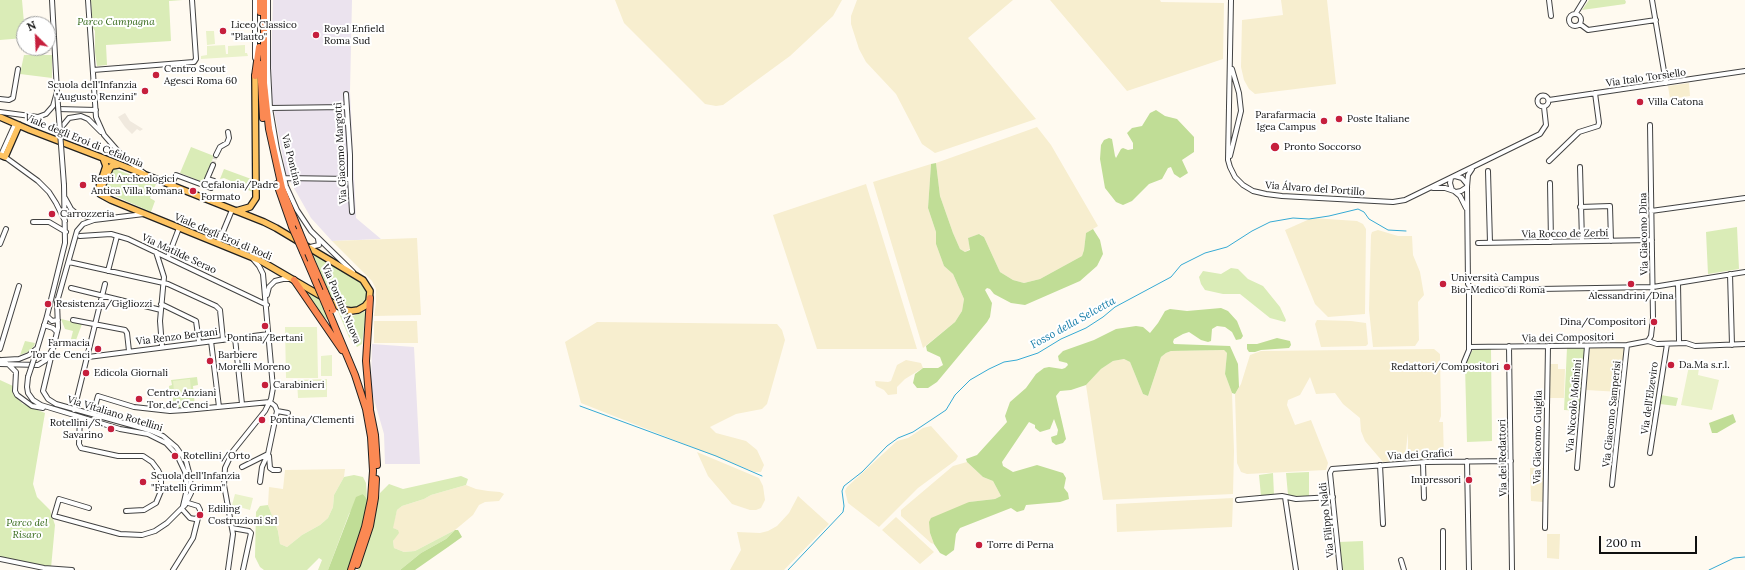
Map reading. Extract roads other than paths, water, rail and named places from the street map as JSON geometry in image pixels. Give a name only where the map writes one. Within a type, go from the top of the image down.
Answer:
[{"type":"highway","points":[[260,0],[261,47]]},
{"type":"highway","points":[[255,76],[261,47],[264,0]]},
{"type":"highway","name":"Via Pontina Nuova","points":[[261,47],[261,106],[269,154],[283,203],[315,280],[330,309],[360,377],[370,408],[377,453],[375,498],[370,526],[355,570]]},
{"type":"highway","name":"Via Pontina Nuova","points":[[261,47],[265,105],[273,154],[282,188],[325,292],[366,409],[371,436],[373,471],[371,499],[365,527],[351,570]]},
{"type":"highway","points":[[294,280],[350,362]]},
{"type":"highway","points":[[370,296],[366,361],[370,408]]},
{"type":"main road","points":[[234,210],[250,207],[256,198],[255,76]]},
{"type":"main road","name":"Viale degli Eroi di Cefalonia","points":[[0,117],[276,228],[356,274]]},
{"type":"main road","points":[[2,155],[17,124]]},
{"type":"main road","points":[[101,194],[98,189],[105,167],[103,158]]},
{"type":"main road","points":[[101,194],[101,189],[110,168],[113,165],[120,165]]},
{"type":"main road","name":"Viale degli Eroi di Rodi","points":[[101,194],[145,214],[262,262],[349,311],[362,308],[370,296]]},
{"type":"main road","name":"Via Pontina","points":[[356,274],[366,282],[370,296]]},
{"type":"street","points":[[49,409],[37,404],[31,398],[27,389],[28,377],[47,316],[65,245],[66,232],[52,0]]},
{"type":"street","points":[[88,0],[96,110],[99,126],[104,135]]},
{"type":"street","points":[[93,70],[194,62],[196,59],[192,0]]},
{"type":"street","points":[[255,0],[255,76]]},
{"type":"street","name":"Via Pontina","points":[[268,0],[268,74],[270,108],[276,145],[284,178],[298,212],[317,237],[356,274]]},
{"type":"street","points":[[1228,160],[1231,0]]},
{"type":"street","points":[[1549,0],[1551,16]]},
{"type":"street","points":[[1580,24],[1574,26],[1569,22],[1570,16],[1576,13],[1584,0]]},
{"type":"street","points":[[1652,0],[1666,83]]},
{"type":"street","points":[[1576,13],[1581,17],[1580,24]]},
{"type":"street","points":[[1580,24],[1588,30],[1656,20]]},
{"type":"street","points":[[1228,160],[1242,112],[1230,59]]},
{"type":"street","points":[[0,99],[9,100],[13,98],[18,69]]},
{"type":"street","name":"Via Italo Torsiello","points":[[1549,100],[1745,71]]},
{"type":"street","points":[[0,112],[35,117],[44,116],[53,106],[57,92]]},
{"type":"street","points":[[1549,161],[1579,132],[1598,126],[1599,123],[1595,93]]},
{"type":"street","name":"Via Giacomo Margotti","points":[[346,94],[352,212]]},
{"type":"street","points":[[1544,95],[1549,100],[1549,104],[1544,107],[1538,103],[1539,98],[1544,95]]},
{"type":"street","points":[[1229,102],[1233,97],[1240,99]]},
{"type":"street","points":[[270,108],[346,107]]},
{"type":"street","name":"Via Álvaro del Portillo","points":[[1228,160],[1231,170],[1238,181],[1248,189],[1260,193],[1393,202],[1405,200],[1541,134],[1546,125],[1544,107]]},
{"type":"street","points":[[58,109],[96,110]]},
{"type":"street","points":[[60,129],[69,118],[81,116],[88,119],[128,161],[149,177]]},
{"type":"street","points":[[1228,117],[1233,124],[1236,125],[1239,123]]},
{"type":"street","name":"Via Giacomo Dina","points":[[1648,341],[1652,330],[1650,125]]},
{"type":"street","points":[[216,155],[220,147],[227,143],[229,138],[228,132]]},
{"type":"street","points":[[2,155],[38,181],[49,192],[66,223]]},
{"type":"street","points":[[171,186],[176,175],[211,188],[214,181],[207,179],[213,165]]},
{"type":"street","points":[[1475,166],[1468,174],[1467,186],[1468,284],[1471,288],[1483,290],[1652,287],[1745,272]]},
{"type":"street","points":[[1580,167],[1582,241]]},
{"type":"street","points":[[1488,171],[1490,243]]},
{"type":"street","points":[[1467,186],[1462,178],[1452,177],[1450,183],[1454,191],[1464,203],[1467,213]]},
{"type":"street","points":[[284,178],[350,179]]},
{"type":"street","points":[[1550,183],[1551,242]]},
{"type":"street","points":[[1428,189],[1443,188],[1461,192],[1467,186]]},
{"type":"street","points":[[64,194],[68,205],[77,214],[85,218],[145,214]]},
{"type":"street","points":[[1652,211],[1745,198]]},
{"type":"street","points":[[1580,206],[1610,206],[1611,241]]},
{"type":"street","points":[[217,243],[234,210]]},
{"type":"street","points":[[0,364],[39,365],[47,359],[55,344],[58,320],[56,304],[78,229],[87,222],[101,218]]},
{"type":"street","points":[[33,222],[49,222],[66,232]]},
{"type":"street","points":[[168,257],[179,228]]},
{"type":"street","points":[[0,244],[6,230]]},
{"type":"street","name":"Via Matilde Serao","points":[[80,236],[112,234],[168,257],[266,305]]},
{"type":"street","points":[[108,271],[117,236]]},
{"type":"street","points":[[310,247],[319,245],[317,237]]},
{"type":"street","name":"Via Rocco de Zerbi","points":[[1478,243],[1652,240]]},
{"type":"street","points":[[156,252],[164,275],[160,325],[162,347]]},
{"type":"street","points":[[228,570],[232,543],[232,528],[224,485],[226,463],[233,451],[259,419],[270,402],[273,385],[266,300],[261,269],[256,262],[248,256]]},
{"type":"street","points":[[69,262],[164,283],[218,307],[220,311],[223,340]]},
{"type":"street","points":[[1730,274],[1732,345]]},
{"type":"street","points":[[266,300],[269,287],[275,281],[285,278],[294,280]]},
{"type":"street","points":[[1678,283],[1679,341]]},
{"type":"street","points":[[73,415],[105,284]]},
{"type":"street","points":[[0,349],[19,286]]},
{"type":"street","points":[[71,288],[161,310]]},
{"type":"street","points":[[1464,362],[1469,347],[1468,292],[1471,288]]},
{"type":"street","points":[[161,304],[196,321],[199,342]]},
{"type":"street","points":[[47,316],[52,321],[58,320]]},
{"type":"street","points":[[73,320],[126,331],[129,351]]},
{"type":"street","points":[[44,325],[53,328],[57,332]]},
{"type":"street","name":"Via Renzo Bertani","points":[[88,357],[269,334]]},
{"type":"street","points":[[235,338],[242,404]]},
{"type":"street","points":[[211,341],[219,407]]},
{"type":"street","name":"Via dei Compositori","points":[[1469,347],[1627,345],[1648,341],[1656,344],[1745,344]]},
{"type":"street","name":"Via Vitaliano Rotellini","points":[[55,344],[43,390],[46,397],[51,401],[160,434],[179,450],[186,460],[190,476],[191,491],[182,509],[159,529],[137,536],[118,534],[54,516],[59,499],[89,508]]},
{"type":"street","name":"Via dell'Elzeviro","points":[[1650,453],[1666,344]]},
{"type":"street","name":"Via Giacomo Samperisi","points":[[1612,485],[1627,345]]},
{"type":"street","name":"Via dei Redattori","points":[[1509,346],[1512,570]]},
{"type":"street","name":"Via Giacomo Guiglia","points":[[1545,528],[1548,346]]},
{"type":"street","name":"Via Niccolò Molinini","points":[[1577,468],[1587,346]]},
{"type":"street","points":[[0,360],[17,360],[29,355],[36,348]]},
{"type":"street","points":[[0,360],[9,365]]},
{"type":"street","name":"Via Vitaliano Rotellini","points":[[9,365],[16,374],[15,390],[17,396],[32,406],[73,415],[157,438],[166,443],[175,452],[182,463],[186,477],[186,502]]},
{"type":"street","points":[[93,413],[98,396],[131,406],[156,410],[182,411],[270,402],[276,407],[277,411],[268,454],[262,467],[260,482]]},
{"type":"street","points":[[277,411],[288,413]]},
{"type":"street","points":[[80,418],[79,445],[81,448],[118,456],[141,456],[152,462],[157,468],[161,485],[160,496],[157,501],[153,506],[144,510],[136,512],[126,511]]},
{"type":"street","points":[[126,430],[128,424]]},
{"type":"street","points":[[242,467],[268,454]]},
{"type":"street","points":[[268,454],[270,468],[273,470],[279,470]]},
{"type":"street","points":[[1467,461],[1469,570]]},
{"type":"street","name":"Via dei Grafici","points":[[1331,469],[1467,461],[1511,461]]},
{"type":"street","points":[[1423,463],[1424,498]]},
{"type":"street","points":[[1380,465],[1383,524]]},
{"type":"street","name":"Via Filippo Naldi","points":[[1331,469],[1340,570]]},
{"type":"street","points":[[1238,500],[1285,497],[1296,499],[1333,497]]},
{"type":"street","points":[[1285,497],[1296,570]]},
{"type":"street","points":[[173,570],[193,538],[200,513],[199,507],[186,502]]},
{"type":"street","points":[[182,509],[190,518],[198,518]]},
{"type":"street","points":[[232,528],[249,531],[251,533],[244,570]]},
{"type":"street","points":[[1443,531],[1443,570]]},
{"type":"street","points":[[0,559],[44,568],[72,570]]},
{"type":"street","points":[[1401,560],[1404,570]]},
{"type":"waterway","name":"Fosso della Selcetta","points":[[788,570],[843,512],[844,506],[842,491],[844,486],[862,472],[887,446],[898,438],[913,432],[946,410],[955,395],[970,380],[989,369],[1004,362],[1017,360],[1038,353],[1061,339],[1086,328],[1115,307],[1171,277],[1181,265],[1205,253],[1227,247],[1252,231],[1270,222],[1293,218],[1309,219],[1358,209],[1364,212],[1369,219],[1388,230],[1406,231]]},
{"type":"waterway","points":[[580,406],[716,456],[762,476]]},
{"type":"waterway","points":[[1709,570],[1734,558],[1745,557]]},
{"type":"tunnel","points":[[213,165],[216,155]]},
{"type":"place","name":"Liceo Classico \"Plauto\"","points":[[223,31]]},
{"type":"place","name":"Royal Enfield Roma Sud","points":[[316,35]]},
{"type":"place","name":"Centro Scout Agesci Roma 60","points":[[156,75]]},
{"type":"place","name":"Scuola dell'Infanzia \"Augusto Renzini\"","points":[[145,91]]},
{"type":"place","name":"Villa Catona","points":[[1640,102]]},
{"type":"place","name":"Poste Italiane","points":[[1339,119]]},
{"type":"place","name":"Parafarmacia Igea Campus","points":[[1324,121]]},
{"type":"place","name":"Pronto Soccorso","points":[[1275,147]]},
{"type":"place","name":"Resti Archeologici Antica Villa Romana","points":[[83,185]]},
{"type":"place","name":"Cefalonia/Padre Formato","points":[[193,191]]},
{"type":"place","name":"Carrozzeria","points":[[52,214]]},
{"type":"place","name":"Università Campus Bio-Medico di Roma","points":[[1443,284]]},
{"type":"place","name":"Alessandrini/Dina","points":[[1631,284]]},
{"type":"place","name":"Resistenza/Gigliozzi","points":[[48,304]]},
{"type":"place","name":"Dina/Compositori","points":[[1654,322]]},
{"type":"place","name":"Pontina/Bertani","points":[[265,326]]},
{"type":"place","name":"Farmacia Tor de Cenci","points":[[98,349]]},
{"type":"place","name":"Barbiere Morelli Moreno","points":[[210,361]]},
{"type":"place","name":"Da.Ma s.r.l.","points":[[1671,365]]},
{"type":"place","name":"Redattori/Compositori","points":[[1507,367]]},
{"type":"place","name":"Edicola Giornali","points":[[86,373]]},
{"type":"place","name":"Carabinieri","points":[[265,385]]},
{"type":"place","name":"Centro Anziani Tor de' Cenci","points":[[139,399]]},
{"type":"place","name":"Pontina/Clementi","points":[[262,420]]},
{"type":"place","name":"Rotellini/S. Savarino","points":[[111,429]]},
{"type":"place","name":"Rotellini/Orto","points":[[175,456]]},
{"type":"place","name":"Impressori","points":[[1469,480]]},
{"type":"place","name":"Scuola dell'Infanzia \"Fratelli Grimm\"","points":[[143,482]]},
{"type":"place","name":"Ediling Costruzioni Srl","points":[[200,515]]},
{"type":"place","name":"Torre di Perna","points":[[979,545]]},
{"type":"park label","name":"Parco Campagna","points":[[116,22]]},
{"type":"park label","name":"Parco del Risaro","points":[[27,528]]}]
